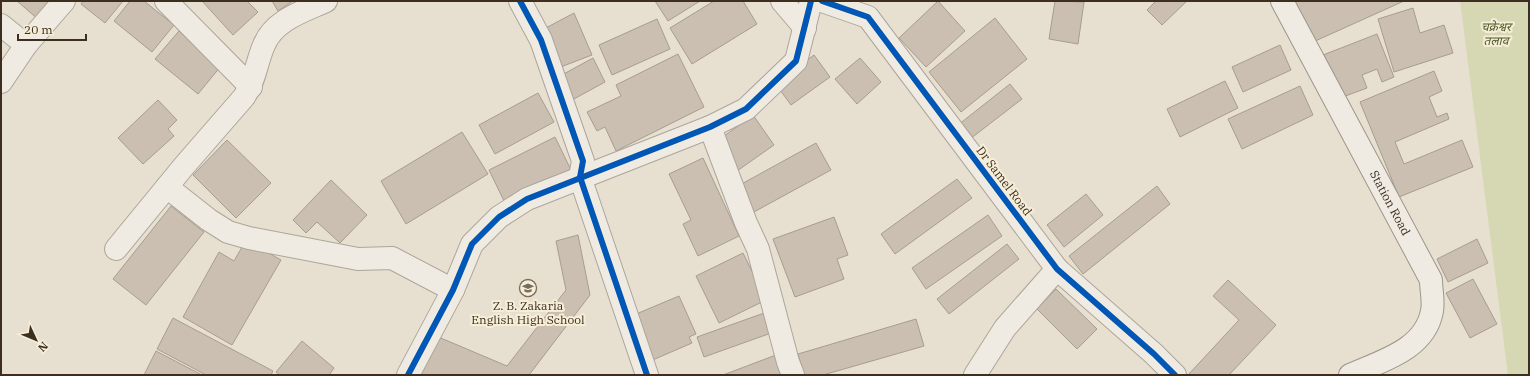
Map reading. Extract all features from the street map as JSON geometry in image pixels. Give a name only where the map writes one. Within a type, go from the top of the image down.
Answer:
[{"type":"street","points":[[1,82],[26,45],[64,1]]},
{"type":"street","points":[[166,1],[251,86]]},
{"type":"street","points":[[116,249],[244,97],[251,86],[264,45],[271,33],[292,17],[326,1]]},
{"type":"street","points":[[520,1],[541,40],[583,161],[580,177],[647,375]]},
{"type":"street","points":[[782,1],[805,28]]},
{"type":"street","points":[[408,375],[453,290],[472,244],[499,218],[527,199],[710,127],[746,109],[796,61],[811,1]]},
{"type":"street","name":"Dr Samel Road","points":[[822,1],[868,16],[1057,270],[1154,354],[1174,375]]},
{"type":"street","name":"Station Road","points":[[1282,1],[1431,280],[1433,310],[1428,326],[1409,348],[1350,375]]},
{"type":"street","points":[[1,25],[26,45]]},
{"type":"street","points":[[710,127],[746,223],[758,249],[788,362],[793,375]]},
{"type":"street","points":[[167,187],[209,220],[228,232],[249,238],[358,259],[392,258],[453,290]]},
{"type":"street","points":[[975,375],[1005,328],[1057,270]]},
{"type":"green space","name":"चक्रेश्वर तलाव","points":[[1460,1],[1529,1],[1529,375],[1508,375]]},
{"type":"building","points":[[17,1],[55,1],[39,20]]},
{"type":"building","points":[[83,1],[123,1],[105,23],[81,4]]},
{"type":"building","points":[[130,1],[144,1],[174,25],[152,52],[114,21]]},
{"type":"building","points":[[202,1],[247,1],[258,12],[233,35]]},
{"type":"building","points":[[272,1],[293,1],[278,11]]},
{"type":"building","points":[[655,1],[700,1],[668,21]]},
{"type":"building","points":[[714,1],[743,1],[757,24],[692,64],[670,28]]},
{"type":"building","points":[[938,1],[965,31],[926,67],[899,38]]},
{"type":"building","points":[[1055,1],[1084,2],[1078,44],[1049,39]]},
{"type":"building","points":[[1156,1],[1187,1],[1162,25],[1147,10]]},
{"type":"building","points":[[1294,1],[1404,1],[1313,42]]},
{"type":"building","points":[[1413,8],[1420,33],[1444,25],[1453,53],[1394,72],[1378,19]]},
{"type":"building","points":[[574,13],[592,55],[558,68],[542,30]]},
{"type":"building","points":[[995,18],[1027,59],[961,112],[929,72]]},
{"type":"building","points":[[657,19],[670,49],[612,75],[599,45]]},
{"type":"building","points":[[179,31],[221,66],[198,94],[155,59]]},
{"type":"building","points":[[1377,34],[1394,77],[1382,82],[1377,69],[1362,75],[1367,88],[1340,98],[1323,55]]},
{"type":"building","points":[[1280,45],[1291,70],[1243,92],[1232,67]]},
{"type":"building","points":[[678,54],[704,107],[616,151],[605,127],[597,131],[587,112],[621,96],[616,85]]},
{"type":"building","points":[[814,55],[830,77],[791,105],[775,83]]},
{"type":"building","points":[[593,58],[605,82],[572,100],[560,76]]},
{"type":"building","points":[[860,58],[881,82],[857,104],[835,79]]},
{"type":"building","points":[[1434,71],[1442,91],[1429,97],[1437,117],[1447,113],[1449,119],[1395,142],[1404,164],[1462,140],[1473,167],[1399,197],[1360,102]]},
{"type":"building","points":[[1225,81],[1238,108],[1180,137],[1167,109]]},
{"type":"building","points":[[1010,84],[1022,99],[970,139],[958,125]]},
{"type":"building","points":[[1300,86],[1313,115],[1242,149],[1228,119]]},
{"type":"building","points":[[538,93],[554,122],[495,154],[479,125]]},
{"type":"building","points":[[158,100],[177,120],[168,129],[174,136],[143,164],[118,138]]},
{"type":"building","points":[[753,115],[774,145],[737,171],[716,142]]},
{"type":"building","points":[[462,132],[488,174],[406,224],[381,181]]},
{"type":"building","points":[[555,137],[572,172],[506,205],[489,170]]},
{"type":"building","points":[[227,140],[271,183],[236,218],[193,175]]},
{"type":"building","points":[[816,143],[831,170],[752,213],[738,186]]},
{"type":"building","points":[[703,158],[739,236],[698,256],[683,224],[691,220],[669,174]]},
{"type":"building","points":[[957,179],[972,198],[895,254],[881,234]]},
{"type":"building","points":[[331,180],[367,215],[340,243],[317,222],[306,233],[293,220]]},
{"type":"building","points":[[1157,186],[1170,204],[1083,274],[1069,256]]},
{"type":"building","points":[[1086,194],[1103,215],[1064,247],[1047,225]]},
{"type":"building","points":[[171,206],[204,232],[146,305],[113,279]]},
{"type":"building","points":[[988,215],[1002,236],[926,289],[912,268]]},
{"type":"building","points":[[834,217],[848,255],[837,259],[844,279],[795,297],[773,239]]},
{"type":"building","points":[[578,235],[590,295],[529,375],[418,375],[436,336],[507,366],[566,290],[556,241]]},
{"type":"building","points":[[1477,239],[1488,263],[1448,282],[1437,259]]},
{"type":"building","points":[[246,240],[281,260],[232,345],[183,317],[219,252],[234,261]]},
{"type":"building","points":[[1007,244],[1019,259],[949,314],[937,299]]},
{"type":"building","points":[[743,253],[766,300],[719,323],[696,276]]},
{"type":"building","points":[[1473,279],[1497,324],[1470,338],[1446,293]]},
{"type":"building","points":[[1228,280],[1276,325],[1229,375],[1188,375],[1239,320],[1213,296]]},
{"type":"building","points":[[1056,289],[1097,329],[1077,349],[1037,309]]},
{"type":"building","points":[[679,296],[696,334],[689,337],[692,343],[648,362],[629,317]]},
{"type":"building","points":[[767,312],[774,332],[704,357],[697,337]]},
{"type":"building","points":[[173,318],[273,371],[271,375],[206,375],[157,349]]},
{"type":"building","points":[[916,319],[924,346],[823,375],[804,375],[798,354]]},
{"type":"building","points":[[302,341],[334,368],[329,375],[280,375],[276,372]]},
{"type":"building","points":[[156,351],[202,375],[144,375]]},
{"type":"building","points":[[776,355],[784,375],[723,375]]},
{"type":"cycle path","points":[[520,1],[541,40],[583,161],[580,177],[647,375]]},
{"type":"cycle path","points":[[408,375],[453,290],[472,244],[499,217],[527,199],[710,127],[746,109],[796,61],[811,1]]},
{"type":"cycle path","points":[[822,1],[868,17],[1057,269],[1154,354],[1175,375]]},
{"type":"place","name":"Z. B. Zakaria English High School","points":[[528,288]]}]
